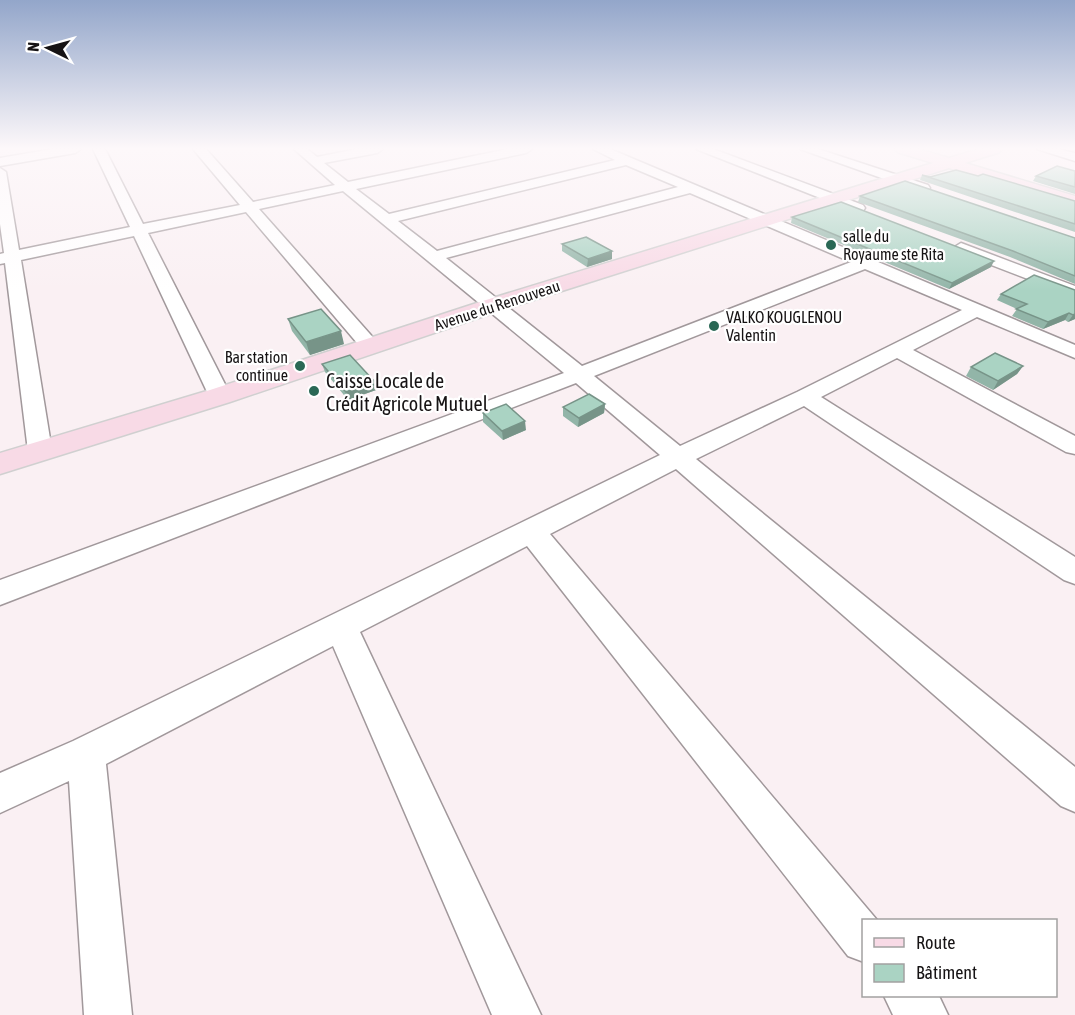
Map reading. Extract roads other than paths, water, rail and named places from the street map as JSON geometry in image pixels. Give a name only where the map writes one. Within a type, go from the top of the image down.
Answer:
[{"type":"main road","name":"Avenue du Renouveau","points":[[0,464],[220,396],[494,305],[845,196]]},
{"type":"street","points":[[2,196],[7,257],[40,451]]},
{"type":"street","points":[[121,196],[220,396]]},
{"type":"street","points":[[241,196],[370,346]]},
{"type":"street","points":[[7,257],[303,196]]},
{"type":"street","points":[[356,196],[435,256],[678,457],[1075,792]]},
{"type":"street","points":[[386,219],[480,196]]},
{"type":"street","points":[[435,256],[660,196]]},
{"type":"street","points":[[711,196],[1075,352]]},
{"type":"street","points":[[825,196],[867,212]]},
{"type":"street","points":[[944,241],[1075,292]]},
{"type":"street","points":[[0,593],[578,375],[867,262]]},
{"type":"street","points":[[0,794],[86,754],[976,310]]},
{"type":"street","points":[[897,350],[1075,446]]},
{"type":"street","points":[[805,397],[1075,572]]},
{"type":"street","points":[[531,531],[862,938]]},
{"type":"street","points":[[341,627],[517,1015]]},
{"type":"street","points":[[86,754],[108,1015]]},
{"type":"street","points":[[909,997],[924,1015]]},
{"type":"place","name":"salle du Royaume ste Rita","points":[[831,245]]},
{"type":"place","name":"VALKO KOUGLENOU Valentin","points":[[714,326]]},
{"type":"place","name":"Bar station continue","points":[[300,366]]},
{"type":"place","name":"Caisse Locale de Crédit Agricole Mutuel","points":[[314,391]]}]
